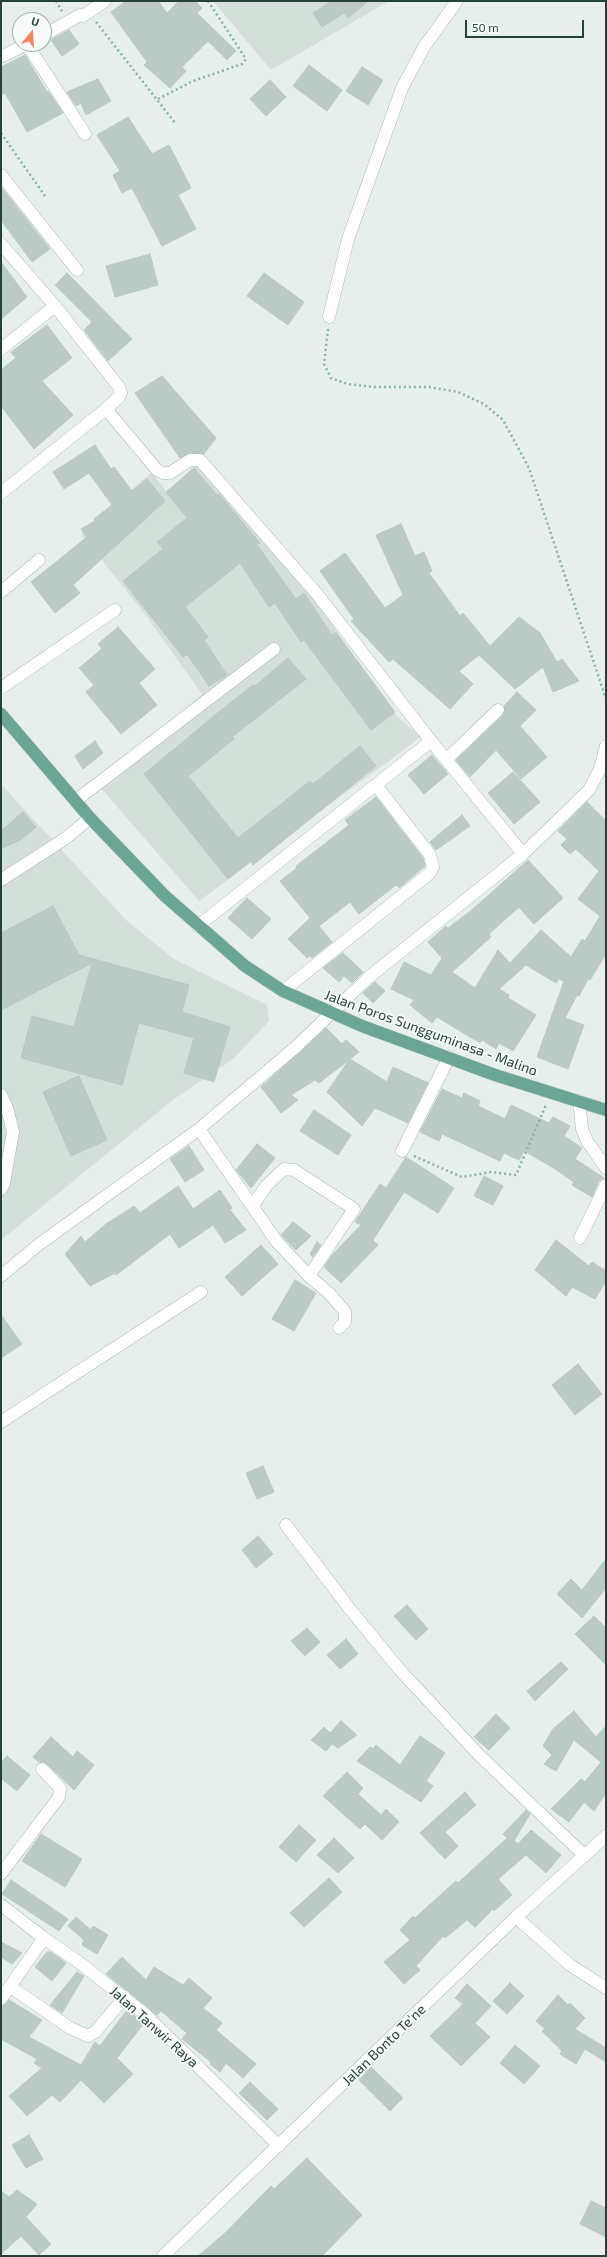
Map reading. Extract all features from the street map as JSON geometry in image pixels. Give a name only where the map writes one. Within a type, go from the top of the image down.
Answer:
[{"type":"main road","name":"Jalan Poros Sungguminasa - Malino","points":[[1,714],[90,818],[165,896],[245,966],[284,992],[330,1013],[449,1057],[551,1093],[606,1110]]},
{"type":"street","points":[[52,31],[89,12],[105,1]]},
{"type":"street","points":[[329,317],[348,240],[402,88],[424,47],[457,1]]},
{"type":"street","points":[[1,57],[12,52]]},
{"type":"street","points":[[32,52],[84,134]]},
{"type":"street","points":[[1,175],[77,270]]},
{"type":"street","points":[[1,493],[106,409],[119,397],[121,393],[119,387],[55,306],[3,251]]},
{"type":"street","points":[[1,348],[55,306]]},
{"type":"street","points":[[106,409],[157,470],[163,473],[170,473],[190,460],[200,460],[317,594],[431,741],[523,854]]},
{"type":"street","points":[[1,592],[39,560]]},
{"type":"street","points":[[1,688],[114,610]]},
{"type":"street","points":[[75,801],[274,649]]},
{"type":"street","points":[[446,759],[498,710]]},
{"type":"street","points":[[198,926],[431,741]]},
{"type":"street","points":[[1,1276],[38,1245],[199,1129],[297,1046],[369,977],[523,854],[581,798],[603,772],[606,746]]},
{"type":"street","points":[[284,992],[430,873],[433,867],[430,854],[376,785]]},
{"type":"street","points":[[1,880],[66,838],[90,818]]},
{"type":"street","points":[[402,1151],[449,1057]]},
{"type":"street","points":[[1,1095],[7,1108],[13,1132],[4,1183],[1,1189]]},
{"type":"street","points":[[579,1101],[582,1129],[586,1141],[606,1168]]},
{"type":"street","points":[[199,1129],[277,1242],[309,1276],[330,1294],[345,1312],[345,1322],[339,1328]]},
{"type":"street","points":[[252,1205],[267,1185],[280,1172],[284,1169],[289,1169],[294,1170],[308,1178],[354,1209],[309,1276]]},
{"type":"street","points":[[580,1238],[606,1185]]},
{"type":"street","points":[[1,1422],[201,1292]]},
{"type":"street","points":[[286,1525],[349,1608],[399,1669],[479,1755],[585,1856]]},
{"type":"street","points":[[1,1874],[59,1798],[60,1788],[42,1769]]},
{"type":"street","name":"Jalan Bonto Te'ne","points":[[163,2256],[516,1917],[606,1836]]},
{"type":"street","name":"Jalan Tanwir Raya","points":[[1,1905],[125,1997],[146,2015],[279,2146]]},
{"type":"street","points":[[516,1917],[570,1965],[606,1988]]},
{"type":"street","points":[[44,1938],[5,1991],[82,2035],[88,2036],[95,2032],[125,1997]]},
{"type":"path","points":[[158,99],[193,81],[242,64],[246,59],[208,1]]},
{"type":"path","points":[[89,12],[176,124]]},
{"type":"path","points":[[1,133],[45,196]]},
{"type":"path","points":[[329,317],[324,364],[331,378],[348,384],[374,387],[429,387],[458,392],[484,404],[503,420],[529,468],[606,699]]},
{"type":"path","points":[[402,1151],[462,1177],[491,1172],[516,1175],[551,1093]]},
{"type":"shaded area","points":[[213,1],[389,1],[271,70]]},
{"type":"shaded area","points":[[197,463],[339,621],[335,631],[356,664],[398,717],[421,737],[199,901],[99,786],[202,694],[144,613],[81,534],[152,472],[167,493]]},
{"type":"shaded area","points":[[1,784],[126,920],[174,959],[267,1005],[269,1021],[233,1059],[174,1099],[1,1240]]},
{"type":"building","points":[[126,1],[158,1],[167,13],[179,1],[195,1],[202,8],[197,13],[236,51],[227,60],[208,41],[182,67],[186,71],[170,88],[144,65],[147,62],[111,12]]},
{"type":"building","points":[[332,1],[368,1],[348,18],[344,13],[322,27],[313,13]]},
{"type":"building","points":[[69,30],[79,44],[62,56],[52,39]]},
{"type":"building","points":[[25,55],[47,92],[48,91],[63,113],[27,132],[5,93],[1,95],[1,67]]},
{"type":"building","points":[[309,65],[342,90],[327,111],[293,86]]},
{"type":"building","points":[[362,67],[383,80],[368,105],[346,91]]},
{"type":"building","points":[[98,79],[111,101],[86,115],[81,103],[76,106],[67,92]]},
{"type":"building","points":[[270,80],[286,97],[266,116],[250,99]]},
{"type":"building","points":[[128,117],[152,154],[169,145],[191,188],[178,195],[196,229],[162,246],[132,188],[122,193],[113,175],[120,171],[97,135]]},
{"type":"building","points":[[1,187],[50,249],[32,262],[1,220]]},
{"type":"building","points":[[150,254],[158,285],[115,297],[106,266]]},
{"type":"building","points":[[1,262],[27,297],[1,319]]},
{"type":"building","points":[[67,273],[132,339],[108,361],[84,330],[92,322],[55,285]]},
{"type":"building","points":[[264,273],[304,302],[288,325],[247,296]]},
{"type":"building","points":[[47,325],[72,358],[42,381],[73,415],[34,449],[1,406],[1,370],[16,358],[11,352]]},
{"type":"building","points":[[162,376],[216,438],[204,454],[190,453],[180,458],[135,393]]},
{"type":"building","points":[[95,445],[111,469],[114,467],[132,491],[147,479],[165,501],[73,585],[80,593],[55,613],[31,582],[87,537],[81,529],[95,521],[94,519],[112,505],[89,473],[64,489],[53,472]]},
{"type":"building","points":[[194,468],[217,495],[219,494],[260,543],[257,545],[296,599],[304,593],[332,635],[336,632],[395,712],[371,730],[304,640],[301,642],[275,603],[269,607],[240,563],[185,607],[208,637],[204,640],[227,675],[209,686],[187,654],[183,657],[123,581],[163,549],[157,542],[187,518],[166,492]]},
{"type":"building","points":[[401,524],[415,556],[424,552],[432,571],[429,573],[460,616],[463,613],[490,646],[519,617],[540,633],[557,662],[562,659],[579,681],[553,692],[543,667],[515,689],[479,655],[459,671],[473,684],[450,709],[393,659],[389,662],[351,621],[354,619],[320,571],[345,553],[385,608],[403,595],[376,535]]},
{"type":"building","points":[[118,627],[155,669],[139,683],[157,705],[121,734],[86,692],[94,685],[79,668],[102,649],[98,644]]},
{"type":"building","points":[[288,658],[306,679],[232,737],[234,739],[188,776],[238,838],[310,781],[313,784],[360,746],[376,766],[253,865],[251,861],[228,879],[144,774],[215,715],[253,685],[255,686]]},
{"type":"building","points":[[517,692],[536,710],[520,726],[547,757],[521,779],[496,750],[470,777],[456,760],[503,715],[505,712],[504,706]]},
{"type":"building","points":[[95,741],[103,753],[83,769],[75,756]]},
{"type":"building","points":[[432,755],[448,774],[424,794],[408,775]]},
{"type":"building","points":[[513,772],[540,802],[514,824],[488,793]]},
{"type":"building","points":[[376,797],[423,858],[425,866],[399,888],[396,885],[359,914],[350,902],[319,926],[332,942],[312,958],[310,956],[307,958],[288,939],[310,918],[280,881],[297,868],[296,866],[349,825],[345,820]]},
{"type":"building","points":[[587,802],[606,821],[606,954],[590,980],[588,979],[579,996],[577,995],[565,1018],[584,1025],[568,1069],[537,1057],[564,981],[559,979],[556,983],[526,965],[499,989],[509,995],[508,998],[536,1015],[513,1051],[499,1043],[496,1049],[482,1040],[480,1043],[437,1017],[432,1023],[410,1005],[414,1000],[391,989],[404,962],[431,975],[442,958],[428,942],[446,926],[448,928],[473,909],[528,860],[563,898],[534,924],[522,911],[525,906],[521,910],[519,907],[489,934],[491,937],[452,972],[475,988],[498,950],[510,963],[541,930],[571,957],[582,939],[585,941],[600,916],[578,899],[599,871],[576,849],[570,854],[561,845],[567,839],[558,831]]},
{"type":"building","points":[[23,812],[36,827],[22,839],[1,849],[1,831]]},
{"type":"building","points":[[462,815],[470,826],[436,850],[430,842]]},
{"type":"building","points":[[247,898],[271,919],[252,939],[228,918]]},
{"type":"building","points":[[53,906],[79,955],[189,985],[182,1012],[230,1027],[214,1082],[184,1073],[194,1038],[139,1023],[122,1085],[21,1058],[32,1016],[74,1027],[92,963],[1,1010],[1,933]]},
{"type":"building","points":[[343,953],[363,972],[352,983],[344,976],[339,982],[323,968]]},
{"type":"building","points":[[375,982],[385,991],[373,1003],[363,993]]},
{"type":"building","points":[[326,1028],[342,1044],[346,1040],[359,1052],[350,1059],[387,1082],[393,1067],[428,1083],[408,1123],[375,1108],[362,1126],[327,1092],[349,1060],[319,1083],[315,1080],[291,1095],[298,1100],[281,1113],[261,1087]]},
{"type":"building","points":[[79,1076],[107,1140],[71,1156],[43,1092]]},
{"type":"building","points":[[442,1089],[462,1098],[464,1093],[480,1101],[478,1106],[505,1119],[511,1105],[549,1123],[553,1117],[570,1126],[564,1136],[582,1148],[575,1159],[604,1178],[599,1181],[592,1197],[572,1185],[574,1182],[552,1167],[524,1151],[519,1160],[504,1153],[500,1161],[442,1134],[439,1141],[420,1132]]},
{"type":"building","points":[[314,1110],[351,1135],[338,1155],[300,1131]]},
{"type":"building","points":[[257,1144],[275,1158],[251,1188],[236,1170]]},
{"type":"building","points":[[189,1146],[204,1170],[185,1182],[170,1159]]},
{"type":"building","points":[[406,1157],[454,1188],[438,1213],[404,1192],[373,1240],[378,1245],[341,1283],[324,1267],[332,1255],[361,1225],[355,1222],[380,1184],[386,1188]]},
{"type":"building","points":[[484,1176],[503,1186],[493,1205],[474,1196]]},
{"type":"building","points":[[178,1186],[193,1209],[220,1190],[232,1208],[230,1210],[246,1230],[225,1243],[213,1225],[179,1248],[170,1234],[116,1275],[115,1273],[90,1286],[65,1254],[81,1236],[85,1242],[106,1224],[134,1206],[140,1213]]},
{"type":"building","points":[[293,1222],[311,1236],[296,1250],[281,1235]]},
{"type":"building","points":[[556,1240],[589,1266],[592,1262],[606,1271],[606,1281],[595,1299],[572,1287],[566,1296],[535,1270]]},
{"type":"building","points":[[317,1242],[321,1245],[313,1257],[310,1254]]},
{"type":"building","points":[[261,1245],[278,1264],[242,1296],[225,1277]]},
{"type":"building","points":[[295,1280],[316,1293],[294,1331],[272,1319]]},
{"type":"building","points":[[1,1315],[22,1344],[1,1358]]},
{"type":"building","points":[[578,1364],[602,1394],[575,1415],[552,1385]]},
{"type":"building","points":[[263,1466],[274,1492],[257,1499],[246,1473]]},
{"type":"building","points":[[258,1536],[273,1554],[256,1568],[242,1550]]},
{"type":"building","points":[[606,1559],[606,1588],[582,1618],[557,1594],[571,1579],[582,1590]]},
{"type":"building","points":[[407,1605],[428,1629],[416,1640],[394,1616]]},
{"type":"building","points":[[594,1616],[606,1628],[606,1665],[575,1634]]},
{"type":"building","points":[[307,1628],[320,1642],[305,1656],[291,1641]]},
{"type":"building","points":[[346,1639],[358,1654],[340,1669],[327,1655]]},
{"type":"building","points":[[561,1662],[568,1669],[535,1701],[527,1691]]},
{"type":"building","points":[[574,1711],[596,1737],[606,1726],[606,1793],[594,1811],[584,1802],[569,1822],[551,1809],[581,1779],[585,1782],[601,1762],[574,1740],[556,1771],[544,1764],[552,1755],[543,1746],[553,1729]]},
{"type":"building","points":[[496,1714],[510,1728],[489,1750],[474,1737]]},
{"type":"building","points":[[341,1721],[357,1735],[338,1748],[332,1744],[326,1751],[311,1740],[324,1727],[330,1733]]},
{"type":"building","points":[[420,1736],[445,1753],[426,1781],[433,1786],[421,1802],[357,1761],[370,1747],[373,1749],[376,1745],[400,1765]]},
{"type":"building","points":[[51,1737],[73,1757],[77,1751],[94,1765],[74,1790],[47,1764],[39,1762],[33,1757]]},
{"type":"building","points":[[7,1756],[30,1775],[17,1791],[1,1778],[1,1763]]},
{"type":"building","points":[[347,1772],[363,1788],[358,1794],[381,1815],[386,1809],[399,1822],[382,1840],[365,1824],[360,1829],[323,1796]]},
{"type":"building","points":[[465,1792],[476,1805],[445,1832],[458,1846],[445,1859],[420,1833]]},
{"type":"building","points":[[526,1810],[530,1814],[514,1841],[518,1844],[531,1830],[561,1855],[546,1873],[526,1855],[498,1879],[512,1895],[494,1911],[493,1909],[475,1927],[467,1920],[445,1938],[443,1936],[416,1966],[420,1970],[404,1984],[384,1962],[410,1940],[400,1930],[413,1916],[415,1918],[456,1881],[458,1883],[507,1838],[503,1834]]},
{"type":"building","points":[[299,1825],[316,1840],[296,1862],[279,1847]]},
{"type":"building","points":[[41,1834],[82,1859],[65,1887],[22,1861]]},
{"type":"building","points":[[334,1838],[354,1858],[338,1873],[317,1855]]},
{"type":"building","points":[[329,1878],[342,1892],[304,1927],[290,1913]]},
{"type":"building","points":[[11,1880],[68,1919],[59,1931],[2,1894]]},
{"type":"building","points":[[76,1917],[91,1930],[93,1926],[108,1935],[97,1954],[82,1945],[84,1940],[68,1926]]},
{"type":"building","points":[[1,1942],[22,1953],[12,1964],[1,1957]]},
{"type":"building","points":[[47,1952],[51,1952],[66,1963],[52,1981],[35,1967]]},
{"type":"building","points":[[122,1957],[146,1980],[154,1967],[183,1985],[189,1978],[212,1998],[203,2008],[222,2023],[216,2030],[256,2064],[243,2078],[226,2063],[220,2072],[210,2064],[211,2062],[182,2039],[187,2033],[161,2011],[157,2015],[106,1974]]},
{"type":"building","points":[[77,1972],[84,1976],[62,2013],[50,2005]]},
{"type":"building","points":[[510,1983],[524,1996],[507,2014],[493,2001]]},
{"type":"building","points":[[467,1984],[491,2006],[475,2023],[490,2037],[461,2066],[430,2036],[463,2004],[455,1998]]},
{"type":"building","points":[[558,1995],[568,2005],[570,2003],[585,2018],[575,2029],[606,2048],[606,2062],[585,2049],[576,2064],[560,2054],[562,2051],[542,2031],[545,2029],[536,2021]]},
{"type":"building","points":[[9,2000],[42,2020],[29,2037],[81,2065],[95,2042],[100,2046],[127,2010],[144,2023],[117,2058],[133,2074],[104,2103],[81,2080],[60,2102],[52,2095],[27,2116],[9,2096],[42,2068],[34,2063],[37,2059],[1,2039],[1,2006]]},
{"type":"building","points":[[515,2045],[540,2066],[524,2084],[500,2063]]},
{"type":"building","points":[[371,2067],[403,2098],[390,2111],[359,2080]]},
{"type":"building","points":[[250,2082],[278,2109],[267,2120],[239,2093]]},
{"type":"building","points":[[29,2135],[43,2159],[26,2168],[12,2145]]},
{"type":"building","points":[[307,2158],[362,2215],[322,2256],[198,2256],[225,2233],[271,2186],[274,2189]]},
{"type":"building","points":[[17,2190],[37,2204],[26,2217],[51,2244],[39,2255],[21,2236],[1,2254],[1,2191],[9,2197]]},
{"type":"building","points":[[591,2201],[606,2208],[606,2237],[580,2224]]}]
